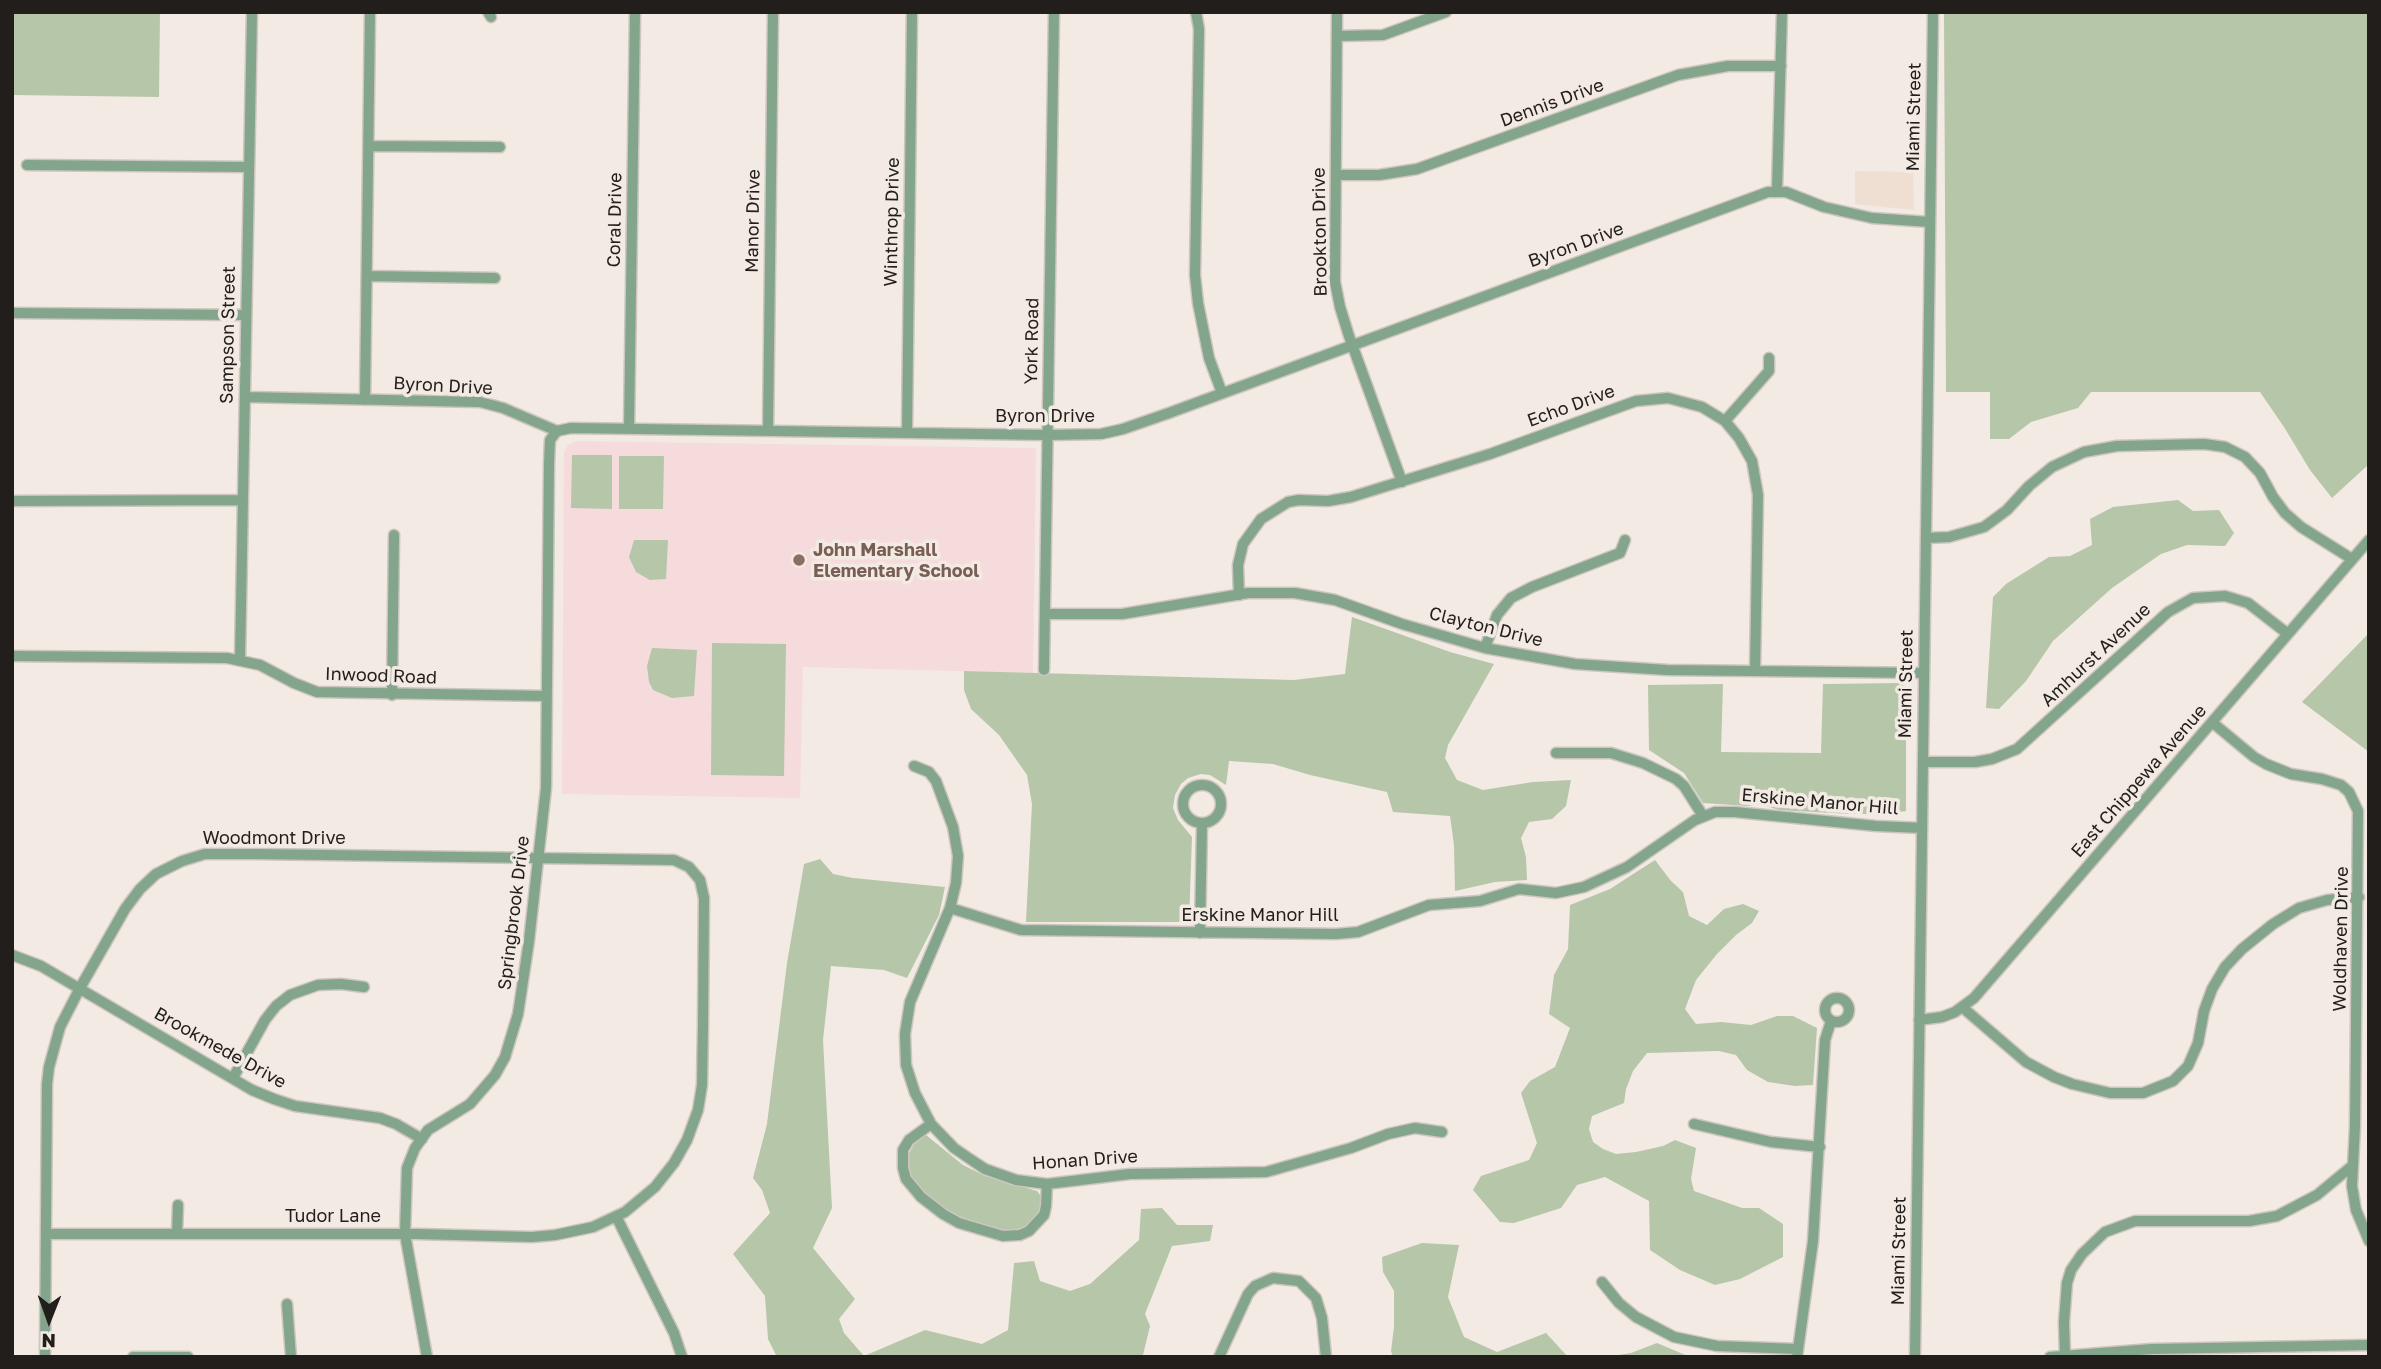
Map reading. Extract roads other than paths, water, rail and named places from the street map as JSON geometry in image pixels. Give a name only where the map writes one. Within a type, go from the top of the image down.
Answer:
[{"type":"street","name":"Sampson Street","points":[[240,659],[252,12]]},
{"type":"street","points":[[365,400],[370,12]]},
{"type":"street","name":"Coral Drive","points":[[629,429],[635,12]]},
{"type":"street","name":"Manor Drive","points":[[768,431],[773,12]]},
{"type":"street","name":"Winthrop Drive","points":[[907,432],[912,12]]},
{"type":"street","name":"York Road","points":[[1044,670],[1054,12]]},
{"type":"street","points":[[1196,12],[1199,29],[1195,275],[1206,346],[1222,393]]},
{"type":"street","name":"Brookton Drive","points":[[1337,12],[1335,282],[1353,346],[1402,482]]},
{"type":"street","points":[[1338,36],[1383,35],[1446,12]]},
{"type":"street","points":[[1782,12],[1777,190],[1853,215],[1883,220],[1930,222]]},
{"type":"street","name":"Miami Street","points":[[1915,1357],[1933,12]]},
{"type":"street","name":"Dennis Drive","points":[[1336,175],[1379,175],[1417,169],[1695,71],[1728,66],[1781,66]]},
{"type":"street","points":[[369,146],[500,148]]},
{"type":"street","points":[[27,165],[249,167]]},
{"type":"street","name":"Byron Drive","points":[[245,397],[480,402],[503,408],[557,431],[571,428],[1101,434],[1122,429],[1353,346],[1777,190]]},
{"type":"street","points":[[367,276],[495,278]]},
{"type":"street","points":[[12,313],[246,315]]},
{"type":"street","points":[[1725,421],[1769,371],[1769,358]]},
{"type":"street","name":"Echo Drive","points":[[1239,595],[1238,565],[1243,544],[1254,526],[1268,513],[1288,502],[1338,500],[1499,451],[1636,401],[1654,398],[1678,399],[1702,407],[1725,421],[1748,452],[1757,483],[1755,671]]},
{"type":"street","name":"Springbrook Drive","points":[[426,1357],[405,1234],[408,1168],[415,1148],[422,1139],[437,1123],[477,1098],[495,1075],[505,1057],[525,978],[546,788],[549,464],[550,440],[557,431]]},
{"type":"street","points":[[1926,538],[1949,537],[1984,527],[2007,510],[2029,486],[2052,467],[2084,452],[2117,446],[2204,444],[2225,447],[2245,457],[2260,473],[2285,513],[2301,527],[2352,559]]},
{"type":"street","points":[[12,501],[243,500]]},
{"type":"street","points":[[392,695],[394,535]]},
{"type":"street","points":[[1485,648],[1497,615],[1511,598],[1532,587],[1620,553],[1625,540]]},
{"type":"street","name":"East Chippewa Avenue","points":[[1919,1020],[1942,1017],[1962,1007],[1986,986],[2369,540]]},
{"type":"street","name":"Clayton Drive","points":[[1046,614],[1122,614],[1239,595],[1277,592],[1335,600],[1402,624],[1485,648],[1539,659],[1619,668],[1924,673]]},
{"type":"street","name":"Amhurst Avenue","points":[[1923,762],[1975,762],[1992,759],[2017,749],[2168,612],[2193,598],[2225,596],[2248,603],[2288,634]]},
{"type":"street","name":"Inwood Road","points":[[12,656],[240,659],[260,665],[294,684],[317,692],[547,696]]},
{"type":"street","name":"Woldhaven Drive","points":[[2213,723],[2266,764],[2302,777],[2332,781],[2349,792],[2358,811],[2356,1126],[2352,1166],[2353,1199],[2369,1241]]},
{"type":"street","points":[[1556,754],[1611,753],[1643,763],[1676,779],[1684,786],[1703,816]]},
{"type":"street","name":"Honan Drive","points":[[914,766],[929,772],[936,780],[956,836],[958,856],[956,883],[950,908],[912,993],[905,1034],[906,1065],[915,1093],[932,1124],[954,1148],[985,1169],[1016,1180],[1047,1184],[1130,1174],[1265,1172],[1351,1148],[1388,1133],[1415,1128],[1442,1132]]},
{"type":"street","name":"Erskine Manor Hill","points":[[950,908],[1021,930],[1336,934],[1358,932],[1429,905],[1480,901],[1519,889],[1556,893],[1571,891],[1627,867],[1703,816],[1715,812],[1922,828]]},
{"type":"street","points":[[1200,933],[1202,823]]},
{"type":"street","name":"Woodmont Drive","points":[[45,1357],[49,1067],[60,1027],[125,909],[140,889],[166,868],[194,857],[231,853],[674,860],[681,862],[695,874]]},
{"type":"street","name":"Tudor Lane","points":[[46,1234],[555,1236],[593,1227],[616,1216],[645,1196],[663,1177],[681,1151],[698,1110],[702,1085],[704,898],[695,874]]},
{"type":"street","points":[[1962,1007],[2026,1062],[2054,1077],[2101,1091],[2143,1093],[2173,1081],[2188,1066],[2198,1044],[2204,1011],[2212,989],[2225,967],[2242,949],[2273,923],[2299,908],[2328,900],[2359,897]]},
{"type":"street","name":"Brookmede Drive","points":[[12,954],[41,966],[274,1100],[295,1106],[380,1118],[422,1139]]},
{"type":"street","points":[[233,1078],[265,1020],[276,1006],[290,995],[318,985],[364,987]]},
{"type":"street","points":[[1601,1282],[1619,1303],[1636,1317],[1674,1337],[1717,1346],[1797,1353],[1813,1241],[1825,1040],[1831,1021]]},
{"type":"street","points":[[932,1124],[909,1140],[903,1150],[903,1168],[906,1179],[921,1197],[959,1223],[1003,1236],[1020,1235],[1029,1231],[1044,1215],[1047,1184]]},
{"type":"street","points":[[1694,1124],[1772,1142],[1820,1147]]},
{"type":"street","points":[[2066,1355],[2064,1313],[2071,1270],[2082,1254],[2105,1232],[2135,1221],[2249,1221],[2277,1216],[2311,1199],[2352,1166]]},
{"type":"street","points":[[177,1234],[178,1205]]},
{"type":"street","points":[[616,1216],[674,1333],[682,1357]]},
{"type":"street","points":[[1219,1357],[1248,1294],[1255,1286],[1273,1278],[1299,1281],[1316,1298],[1322,1318],[1326,1357]]},
{"type":"street","points":[[287,1304],[291,1357]]},
{"type":"street","points":[[2050,1357],[2152,1349],[2369,1345]]},
{"type":"street","points":[[133,1357],[188,1357]]},
{"type":"place","name":"John Marshall Elementary School","points":[[799,560]]}]
